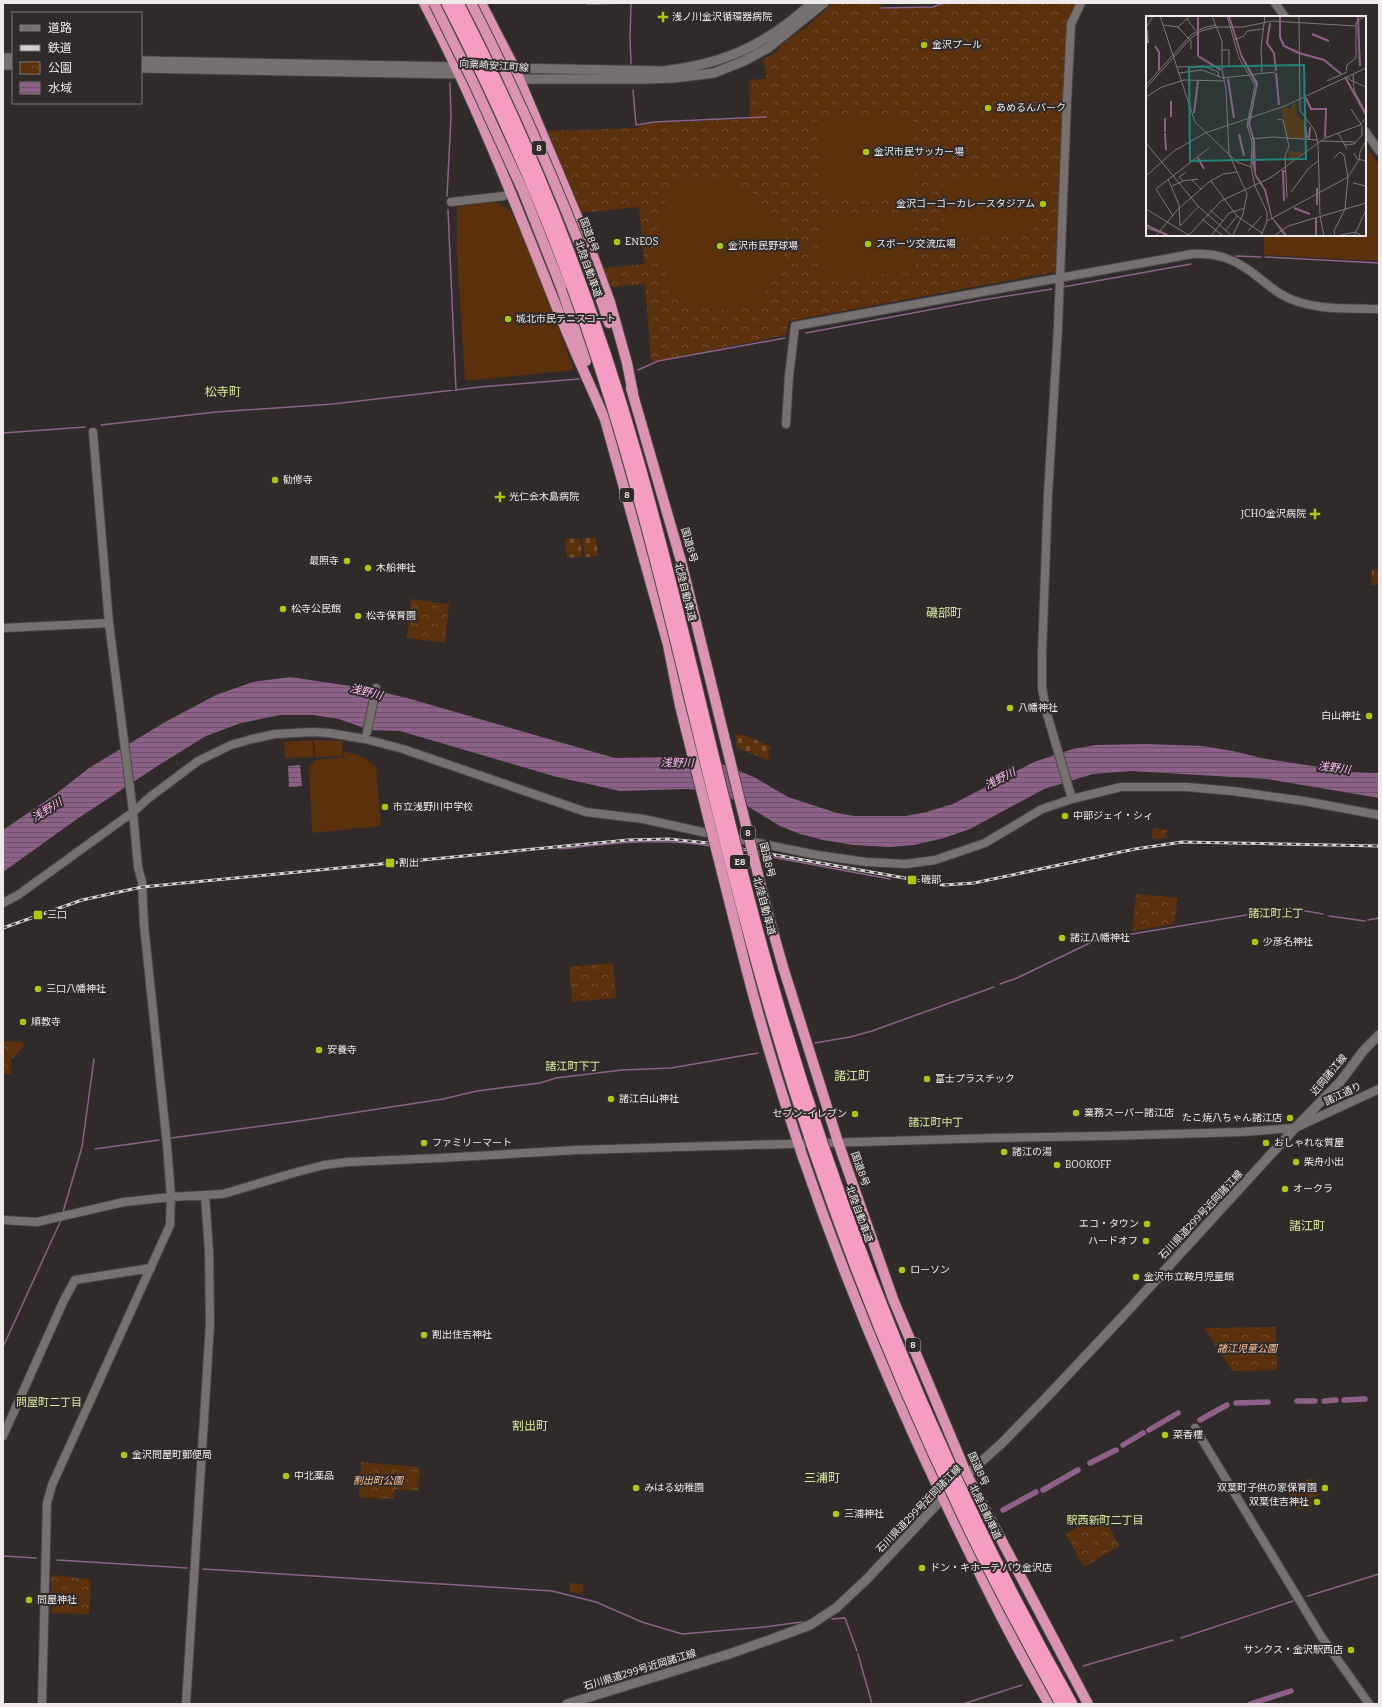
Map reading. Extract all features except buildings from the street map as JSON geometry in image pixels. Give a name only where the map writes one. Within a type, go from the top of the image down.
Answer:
[{"type":"highway","points":[[424,3],[458,71],[512,193],[558,310],[606,422]]},
{"type":"highway","name":"8","points":[[434,3],[473,82],[523,191],[561,287],[606,422],[668,645],[680,706],[765,1039],[798,1144],[854,1296],[902,1412],[967,1550],[1027,1666],[1049,1704]]},
{"type":"highway","name":"北陸自動車道","points":[[447,3],[500,111],[529,178],[570,282],[594,350],[629,462],[650,538],[754,951],[788,1071],[830,1199],[906,1390],[959,1507],[1007,1603],[1061,1704]]},
{"type":"highway","name":"北陸自動車道","points":[[458,3],[508,107],[560,228],[586,298],[617,390],[656,528],[780,1012],[840,1197],[881,1306],[942,1450],[1013,1596],[1072,1704]]},
{"type":"highway","name":"国道8号","points":[[471,3],[496,52],[567,210],[600,297],[633,393],[681,561],[765,903],[838,1142],[864,1221],[893,1299],[967,1475],[1088,1704]]},
{"type":"highway","points":[[481,3],[515,68],[592,252],[610,302],[627,363],[633,393]]},
{"type":"main road","name":"向粟崎安江町線","points":[[142,68],[458,71],[515,68],[663,72],[691,67],[728,57],[756,45],[812,3]]},
{"type":"main road","name":"向粟崎安江町線","points":[[142,61],[458,71],[519,79],[660,79],[714,73],[744,61],[768,48],[824,3]]},
{"type":"main road","name":"近岡諸江線","points":[[1295,1128],[1340,1082],[1358,1058],[1379,1035]]},
{"type":"main road","name":"石川県道299号近岡諸江線","points":[[567,1704],[729,1654],[810,1625],[836,1608],[867,1579],[943,1498],[1001,1444],[1097,1344],[1295,1128]]},
{"type":"street","points":[[1071,795],[1047,714],[1044,695],[1042,654],[1048,494],[1060,277],[1071,24],[1081,3]]},
{"type":"street","points":[[1275,3],[1283,16]]},
{"type":"street","points":[[1366,132],[1379,151]]},
{"type":"street","points":[[451,202],[504,196],[512,193]]},
{"type":"street","points":[[786,424],[789,376],[795,326],[1192,254],[1205,254],[1220,257],[1240,265],[1273,289],[1297,301],[1330,308],[1379,309]]},
{"type":"street","points":[[42,1704],[47,1503],[52,1485],[170,1225],[171,1197],[144,926],[142,882],[138,868],[132,799],[109,623],[93,432]]},
{"type":"street","points":[[3,628],[109,623]]},
{"type":"street","points":[[367,732],[376,688]]},
{"type":"street","points":[[3,903],[18,895],[133,812],[150,797],[198,761],[231,745],[275,734],[313,732],[329,733],[365,740],[403,749],[586,812],[643,819],[817,855],[866,862],[906,864],[935,860],[985,843],[1031,815],[1071,795],[1121,787],[1187,788],[1232,791],[1304,801],[1379,815]]},
{"type":"street","name":"諸江通り","points":[[1295,1128],[1379,1089]]},
{"type":"street","points":[[3,1220],[37,1222],[124,1202],[223,1194],[324,1165],[348,1162],[577,1150],[1241,1132],[1295,1128]]},
{"type":"street","points":[[186,1704],[210,1324],[209,1251],[205,1195]]},
{"type":"street","points":[[3,1436],[64,1300],[75,1280],[151,1268]]},
{"type":"street","points":[[1195,1428],[1321,1636],[1369,1704]]},
{"type":"green space","points":[[833,3],[881,3],[881,9],[885,9],[933,7],[945,3],[1077,3],[1067,24],[1055,272],[789,321],[786,335],[651,362],[645,284],[610,287],[603,268],[644,264],[639,207],[581,213],[548,135],[549,131],[638,128],[639,126],[654,123],[750,119],[749,80],[766,79],[766,69],[762,60],[777,52],[781,45],[810,24]]},
{"type":"green space","name":"金沢市民サッカー場","points":[[913,117],[915,195],[884,196],[884,200],[853,201],[853,198],[820,199],[817,121]]},
{"type":"green space","points":[[1366,146],[1379,165],[1379,261],[1264,255],[1264,236],[1366,236]]},
{"type":"green space","name":"金沢市民野球場","points":[[688,175],[691,178],[704,178],[722,183],[724,180],[734,184],[733,187],[743,192],[744,190],[753,193],[753,195],[759,198],[757,208],[774,216],[781,225],[785,235],[785,246],[779,269],[774,280],[760,296],[761,298],[746,309],[744,306],[734,309],[712,310],[690,305],[680,300],[673,293],[668,284],[666,275],[667,259],[658,258],[658,251],[655,251],[656,241],[660,241],[661,230],[657,230],[658,219],[662,219],[665,202],[673,190],[671,186]]},
{"type":"green space","points":[[1032,179],[1034,235],[945,239],[943,183]]},
{"type":"green space","name":"城北市民テニスコート","points":[[496,202],[510,210],[528,247],[574,370],[465,381],[457,255],[457,207]]},
{"type":"green space","name":"スポーツ交流広場","points":[[914,212],[916,273],[822,276],[820,215]]},
{"type":"green space","points":[[596,537],[598,556],[585,557],[582,538]]},
{"type":"green space","points":[[580,538],[582,557],[567,558],[565,539]]},
{"type":"green space","points":[[1372,570],[1379,570],[1379,585],[1371,585]]},
{"type":"green space","points":[[411,599],[449,604],[445,643],[407,638]]},
{"type":"green space","points":[[735,734],[747,736],[771,747],[768,754],[770,756],[768,760],[737,748]]},
{"type":"green space","points":[[312,740],[314,757],[285,758],[284,742]]},
{"type":"green space","points":[[314,740],[342,741],[343,756],[315,757]]},
{"type":"green space","points":[[344,751],[363,757],[376,766],[381,826],[312,833],[309,767],[315,760],[344,757]]},
{"type":"green space","points":[[1153,828],[1167,830],[1166,838],[1152,839]]},
{"type":"green space","points":[[1136,895],[1178,898],[1174,924],[1132,931]]},
{"type":"green space","points":[[613,963],[616,998],[572,1002],[569,967]]},
{"type":"green space","points":[[3,1041],[23,1042],[24,1046],[11,1060],[11,1074],[3,1073]]},
{"type":"green space","name":"諸江児童公園","points":[[1276,1327],[1277,1370],[1232,1371],[1204,1328]]},
{"type":"green space","name":"割出町公園","points":[[361,1462],[417,1467],[420,1470],[418,1491],[395,1489],[394,1499],[359,1497]]},
{"type":"green space","points":[[1313,1478],[1319,1495],[1310,1498],[1313,1506],[1299,1510],[1286,1486]]},
{"type":"green space","points":[[1102,1512],[1119,1546],[1084,1567],[1066,1534]]},
{"type":"green space","points":[[54,1575],[88,1579],[91,1582],[89,1614],[51,1613],[51,1576]]},
{"type":"green space","points":[[570,1583],[582,1584],[583,1592],[579,1594],[569,1591]]},
{"type":"water","name":"浅野川","points":[[290,677],[364,688],[407,698],[615,758],[662,757],[717,762],[754,777],[788,797],[837,813],[854,816],[906,816],[926,812],[953,804],[1034,762],[1073,749],[1096,745],[1146,744],[1203,746],[1261,758],[1351,772],[1379,773],[1379,798],[1267,779],[1131,771],[1093,774],[1044,789],[970,829],[944,838],[914,845],[890,847],[853,845],[823,840],[800,834],[780,826],[744,804],[715,792],[687,789],[620,791],[557,777],[400,731],[370,730],[339,719],[313,715],[280,715],[241,723],[206,736],[77,819],[3,872],[3,830],[56,794],[89,768],[167,721],[216,695],[253,682]]},
{"type":"water","points":[[300,765],[302,786],[289,787],[288,766]]},
{"type":"waterway","points":[[587,4],[631,3],[631,64]]},
{"type":"waterway","points":[[881,8],[933,7],[943,3]]},
{"type":"waterway","points":[[447,196],[451,117],[450,83]]},
{"type":"waterway","points":[[633,90],[636,125],[654,122],[766,117]]},
{"type":"waterway","points":[[448,210],[456,390]]},
{"type":"waterway","points":[[1236,256],[1261,257]]},
{"type":"waterway","points":[[1265,257],[1379,263]]},
{"type":"waterway","points":[[1063,287],[1191,264]]},
{"type":"waterway","points":[[806,333],[982,300],[1052,289]]},
{"type":"waterway","points":[[638,370],[658,361],[785,338]]},
{"type":"waterway","points":[[101,425],[216,412],[333,404],[480,387],[579,379]]},
{"type":"waterway","points":[[3,433],[85,427]]},
{"type":"waterway","points":[[559,849],[635,842],[673,842],[711,846]]},
{"type":"waterway","points":[[756,854],[890,879]]},
{"type":"waterway","points":[[1000,984],[1017,978],[1096,940],[1288,908],[1323,914]]},
{"type":"waterway","points":[[1329,916],[1365,921]]},
{"type":"waterway","points":[[1368,920],[1379,918]]},
{"type":"waterway","points":[[815,1043],[850,1037],[872,1031],[994,987]]},
{"type":"waterway","points":[[171,1138],[306,1120],[443,1099],[477,1091],[540,1083],[556,1078],[622,1070],[671,1068],[758,1053]]},
{"type":"waterway","points":[[63,1212],[82,1147],[94,1059]]},
{"type":"waterway","points":[[95,1149],[159,1140]]},
{"type":"waterway","points":[[3,1347],[61,1220]]},
{"type":"waterway","points":[[1344,1400],[1365,1399]]},
{"type":"waterway","points":[[1324,1401],[1336,1400]]},
{"type":"waterway","points":[[1297,1401],[1315,1401]]},
{"type":"waterway","points":[[1236,1403],[1268,1402]]},
{"type":"waterway","points":[[1200,1420],[1227,1405]]},
{"type":"waterway","points":[[1149,1430],[1178,1413]]},
{"type":"waterway","points":[[1123,1445],[1143,1433]]},
{"type":"waterway","points":[[1090,1463],[1116,1450]]},
{"type":"waterway","points":[[1043,1490],[1078,1470]]},
{"type":"waterway","points":[[1003,1510],[1036,1492]]},
{"type":"waterway","points":[[3,1556],[36,1558]]},
{"type":"waterway","points":[[57,1560],[187,1568]]},
{"type":"waterway","points":[[203,1569],[552,1591],[596,1602],[642,1622],[682,1634],[802,1622]]},
{"type":"waterway","points":[[1308,1596],[1379,1574]]},
{"type":"waterway","points":[[1181,1638],[1293,1601]]},
{"type":"waterway","points":[[832,1619],[845,1618],[857,1651]]},
{"type":"waterway","points":[[1083,1666],[1173,1640]]},
{"type":"waterway","points":[[858,1654],[872,1704]]},
{"type":"waterway","points":[[963,1704],[1022,1685]]},
{"type":"waterway","points":[[1250,1704],[1291,1691]]},
{"type":"railway","points":[[3,928],[82,900],[142,887],[628,840],[669,839],[708,843],[944,885],[974,883],[1135,849],[1182,842],[1379,846]]},
{"type":"place","name":"浅ノ川金沢循環器病院","points":[[663,17]]},
{"type":"place","name":"金沢プール","points":[[924,45]]},
{"type":"place","name":"あめるんパーク","points":[[988,108]]},
{"type":"place","name":"金沢市民サッカー場","points":[[866,152]]},
{"type":"place","name":"金沢ゴーゴーカレースタジアム","points":[[1043,204]]},
{"type":"place","name":"ENEOS","points":[[617,242]]},
{"type":"place","name":"スポーツ交流広場","points":[[868,244]]},
{"type":"place","name":"金沢市民野球場","points":[[720,246]]},
{"type":"place","name":"城北市民テニスコート","points":[[508,319]]},
{"type":"place","name":"勧修寺","points":[[275,480]]},
{"type":"place","name":"光仁会木島病院","points":[[500,497]]},
{"type":"place","name":"JCHO金沢病院","points":[[1315,514]]},
{"type":"place","name":"最照寺","points":[[347,561]]},
{"type":"place","name":"木船神社","points":[[368,568]]},
{"type":"place","name":"松寺公民館","points":[[283,609]]},
{"type":"place","name":"松寺保育園","points":[[358,616]]},
{"type":"place","name":"八幡神社","points":[[1010,708]]},
{"type":"place","name":"白山神社","points":[[1369,716]]},
{"type":"place","name":"市立浅野川中学校","points":[[385,807]]},
{"type":"place","name":"中部ジェイ・シィ","points":[[1065,816]]},
{"type":"place","name":"割出","points":[[390,863]]},
{"type":"place","name":"磯部","points":[[912,880]]},
{"type":"place","name":"三口","points":[[38,915]]},
{"type":"place","name":"諸江八幡神社","points":[[1062,938]]},
{"type":"place","name":"少彦名神社","points":[[1255,942]]},
{"type":"place","name":"三口八幡神社","points":[[38,989]]},
{"type":"place","name":"順教寺","points":[[23,1022]]},
{"type":"place","name":"安養寺","points":[[319,1050]]},
{"type":"place","name":"富士プラスチック","points":[[927,1079]]},
{"type":"place","name":"諸江白山神社","points":[[611,1099]]},
{"type":"place","name":"業務スーパー諸江店","points":[[1076,1113]]},
{"type":"place","name":"セブン-イレブン","points":[[855,1114]]},
{"type":"place","name":"たこ焼八ちゃん諸江店","points":[[1290,1118]]},
{"type":"place","name":"ファミリーマート","points":[[424,1143]]},
{"type":"place","name":"おしゃれな質屋","points":[[1266,1143]]},
{"type":"place","name":"諸江の湯","points":[[1004,1152]]},
{"type":"place","name":"柴舟小出","points":[[1296,1162]]},
{"type":"place","name":"BOOKOFF","points":[[1057,1165]]},
{"type":"place","name":"オークラ","points":[[1285,1189]]},
{"type":"place","name":"エコ・タウン","points":[[1147,1224]]},
{"type":"place","name":"ハードオフ","points":[[1146,1241]]},
{"type":"place","name":"ローソン","points":[[902,1270]]},
{"type":"place","name":"金沢市立鞍月児童館","points":[[1136,1277]]},
{"type":"place","name":"割出住吉神社","points":[[424,1335]]},
{"type":"place","name":"菜香樓","points":[[1165,1435]]},
{"type":"place","name":"金沢問屋町郵便局","points":[[124,1455]]},
{"type":"place","name":"中北薬品","points":[[286,1476]]},
{"type":"place","name":"みはる幼稚園","points":[[636,1488]]},
{"type":"place","name":"双葉町子供の家保育園","points":[[1325,1488]]},
{"type":"place","name":"双葉住吉神社","points":[[1317,1502]]},
{"type":"place","name":"三浦神社","points":[[836,1514]]},
{"type":"place","name":"ドン・キホーテ パウ金沢店","points":[[922,1568]]},
{"type":"place","name":"問屋神社","points":[[29,1600]]},
{"type":"place","name":"サンクス・金沢駅西店","points":[[1351,1650]]},
{"type":"district","name":"松寺町","points":[[223,392]]},
{"type":"district","name":"磯部町","points":[[944,613]]},
{"type":"district","name":"諸江町上丁","points":[[1276,913]]},
{"type":"district","name":"諸江町下丁","points":[[573,1066]]},
{"type":"district","name":"諸江町","points":[[852,1076]]},
{"type":"district","name":"諸江町中丁","points":[[936,1122]]},
{"type":"district","name":"諸江町","points":[[1307,1226]]},
{"type":"district","name":"問屋町二丁目","points":[[49,1402]]},
{"type":"district","name":"割出町","points":[[530,1426]]},
{"type":"district","name":"三浦町","points":[[822,1478]]},
{"type":"district","name":"駅西新町二丁目","points":[[1105,1520]]}]
